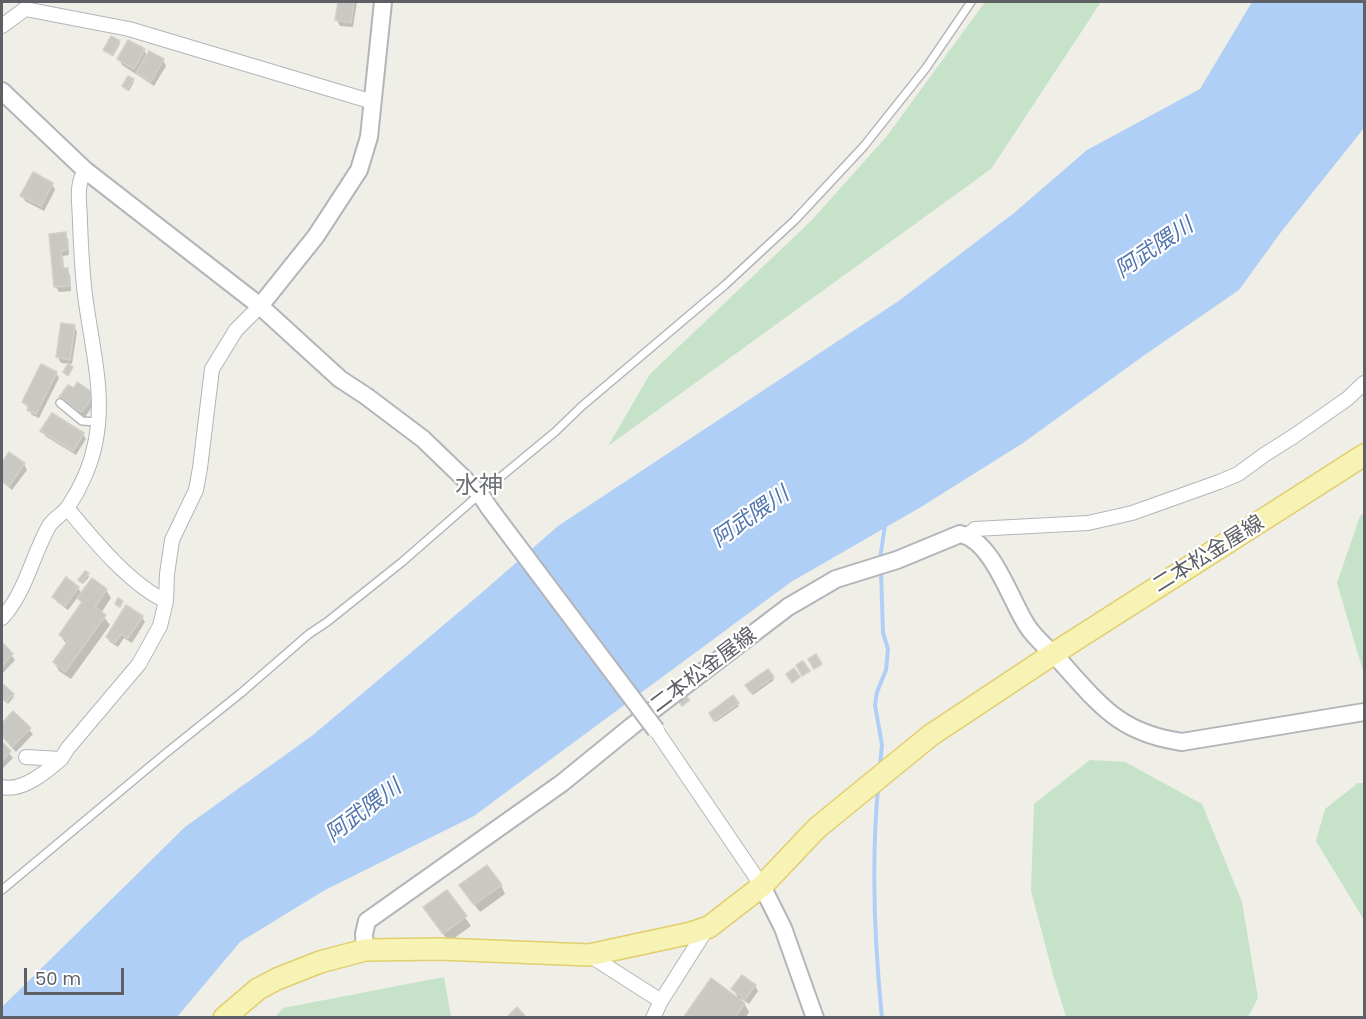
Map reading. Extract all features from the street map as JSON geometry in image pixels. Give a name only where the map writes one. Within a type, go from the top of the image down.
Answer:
[{"type":"main road","name":"二本松金屋線","points":[[224,1017],[258,989],[276,979],[320,962],[365,950],[441,949],[590,955],[709,927],[762,886],[817,828],[922,742],[1053,654],[1365,455]]},
{"type":"street","points":[[2,787],[21,785],[38,777],[61,759],[139,664],[160,627],[166,601],[172,540],[196,490],[212,369],[236,330],[260,306],[316,236],[359,170],[369,137],[383,2]]},
{"type":"street","points":[[2,26],[29,5],[129,29],[373,102]]},
{"type":"street","points":[[2,91],[85,170],[260,306],[340,379],[423,439],[480,494],[656,730],[762,886],[783,928],[814,1017]]},
{"type":"street","points":[[2,618],[13,606],[50,524],[68,508],[89,466],[96,443],[99,408],[98,379],[85,293],[77,192],[79,179],[85,170]]},
{"type":"street","points":[[1365,383],[1347,399],[1294,436],[1264,454],[1238,474],[1220,482],[1132,513],[1100,521],[975,529],[968,536],[975,540],[988,555],[1026,626],[1113,717],[1138,730],[1158,738],[1182,742],[1365,712]]},
{"type":"street","points":[[68,508],[91,536],[150,594],[166,601]]},
{"type":"street","name":"二本松金屋線","points":[[365,950],[364,934],[367,921],[562,783],[788,607],[836,579],[897,560],[952,536],[960,534],[968,536]]},
{"type":"street","points":[[26,757],[61,759]]},
{"type":"street","points":[[653,1017],[709,927]]},
{"type":"street","points":[[590,955],[661,1001]]},
{"type":"lane","points":[[2,890],[241,693],[309,633],[327,622],[402,562],[725,285],[795,220],[864,146],[926,68],[971,2]]},
{"type":"lane","points":[[60,402],[82,421],[97,422]]},
{"type":"green space","points":[[985,2],[1101,2],[991,169],[608,446],[650,374],[811,221],[887,136]]},
{"type":"green space","points":[[1364,513],[1363,671],[1337,583],[1360,516]]},
{"type":"green space","points":[[1090,760],[1125,762],[1202,804],[1242,902],[1258,998],[1248,1017],[1066,1017],[1031,891],[1034,804]]},
{"type":"green space","points":[[1358,783],[1364,783],[1364,920],[1316,841],[1325,809]]},
{"type":"green space","points":[[444,977],[451,1017],[275,1017],[283,1008]]},
{"type":"water","name":"阿武隈川","points":[[1252,2],[1364,2],[1364,128],[1281,232],[1239,290],[1023,443],[921,507],[791,582],[474,816],[325,890],[240,942],[177,1017],[2,1018],[2,1007],[185,827],[313,735],[558,526],[900,300],[1014,213],[1087,150],[1200,89]]},
{"type":"building","points":[[338,2],[354,2],[351,23],[335,20]]},
{"type":"building","points":[[111,36],[120,41],[112,55],[103,50]]},
{"type":"building","points":[[128,40],[145,49],[134,69],[117,59]]},
{"type":"building","points":[[149,51],[164,59],[151,82],[136,73]]},
{"type":"building","points":[[128,76],[134,79],[127,90],[122,86]]},
{"type":"building","points":[[33,172],[53,183],[41,206],[20,196]]},
{"type":"building","points":[[66,232],[67,250],[61,251],[63,268],[68,268],[69,286],[54,287],[49,234]]},
{"type":"building","points":[[61,323],[75,325],[70,360],[56,357]]},
{"type":"building","points":[[41,364],[57,372],[36,414],[27,410],[29,406],[22,402]]},
{"type":"building","points":[[68,364],[73,367],[68,376],[63,372]]},
{"type":"building","points":[[77,382],[92,392],[88,404],[81,412],[59,397],[68,385],[74,388]]},
{"type":"building","points":[[52,413],[84,433],[73,451],[40,431]]},
{"type":"building","points":[[9,452],[25,463],[9,486],[2,481],[2,463]]},
{"type":"building","points":[[85,571],[89,573],[82,583],[78,580]]},
{"type":"building","points":[[66,577],[79,587],[65,606],[52,597]]},
{"type":"building","points":[[92,578],[107,589],[95,607],[106,615],[65,672],[53,662],[68,641],[59,635],[82,602],[77,598]]},
{"type":"building","points":[[118,598],[123,601],[120,607],[115,604]]},
{"type":"building","points":[[126,605],[143,616],[128,638],[121,634],[115,643],[106,637]]},
{"type":"building","points":[[2,642],[13,654],[2,666]]},
{"type":"building","points":[[816,654],[822,664],[814,669],[808,659]]},
{"type":"building","points":[[803,661],[810,671],[802,676],[796,665]]},
{"type":"building","points":[[794,668],[800,677],[792,683],[786,674]]},
{"type":"building","points":[[768,669],[774,677],[751,693],[745,685]]},
{"type":"building","points":[[3,684],[14,694],[6,702],[2,698]]},
{"type":"building","points":[[733,695],[739,703],[714,721],[709,713]]},
{"type":"building","points":[[687,697],[690,700],[682,706],[679,702]]},
{"type":"building","points":[[13,711],[31,728],[12,747],[2,736],[2,723]]},
{"type":"building","points":[[2,742],[11,751],[2,761]]},
{"type":"building","points":[[487,865],[502,885],[474,905],[459,885]]},
{"type":"building","points":[[447,890],[467,916],[443,934],[423,907]]},
{"type":"building","points":[[742,975],[756,985],[745,999],[731,989]]},
{"type":"building","points":[[711,978],[745,1003],[735,1018],[683,1018]]},
{"type":"building","points":[[517,1007],[527,1018],[506,1018]]},
{"type":"waterway","points":[[880,559],[885,525]]},
{"type":"waterway","points":[[880,765],[882,745],[875,705],[877,692],[886,670],[888,649],[883,633],[881,570]]},
{"type":"waterway","points":[[878,788],[874,903],[882,1018]]},
{"type":"district","name":"水神","points":[[479,487]]}]
